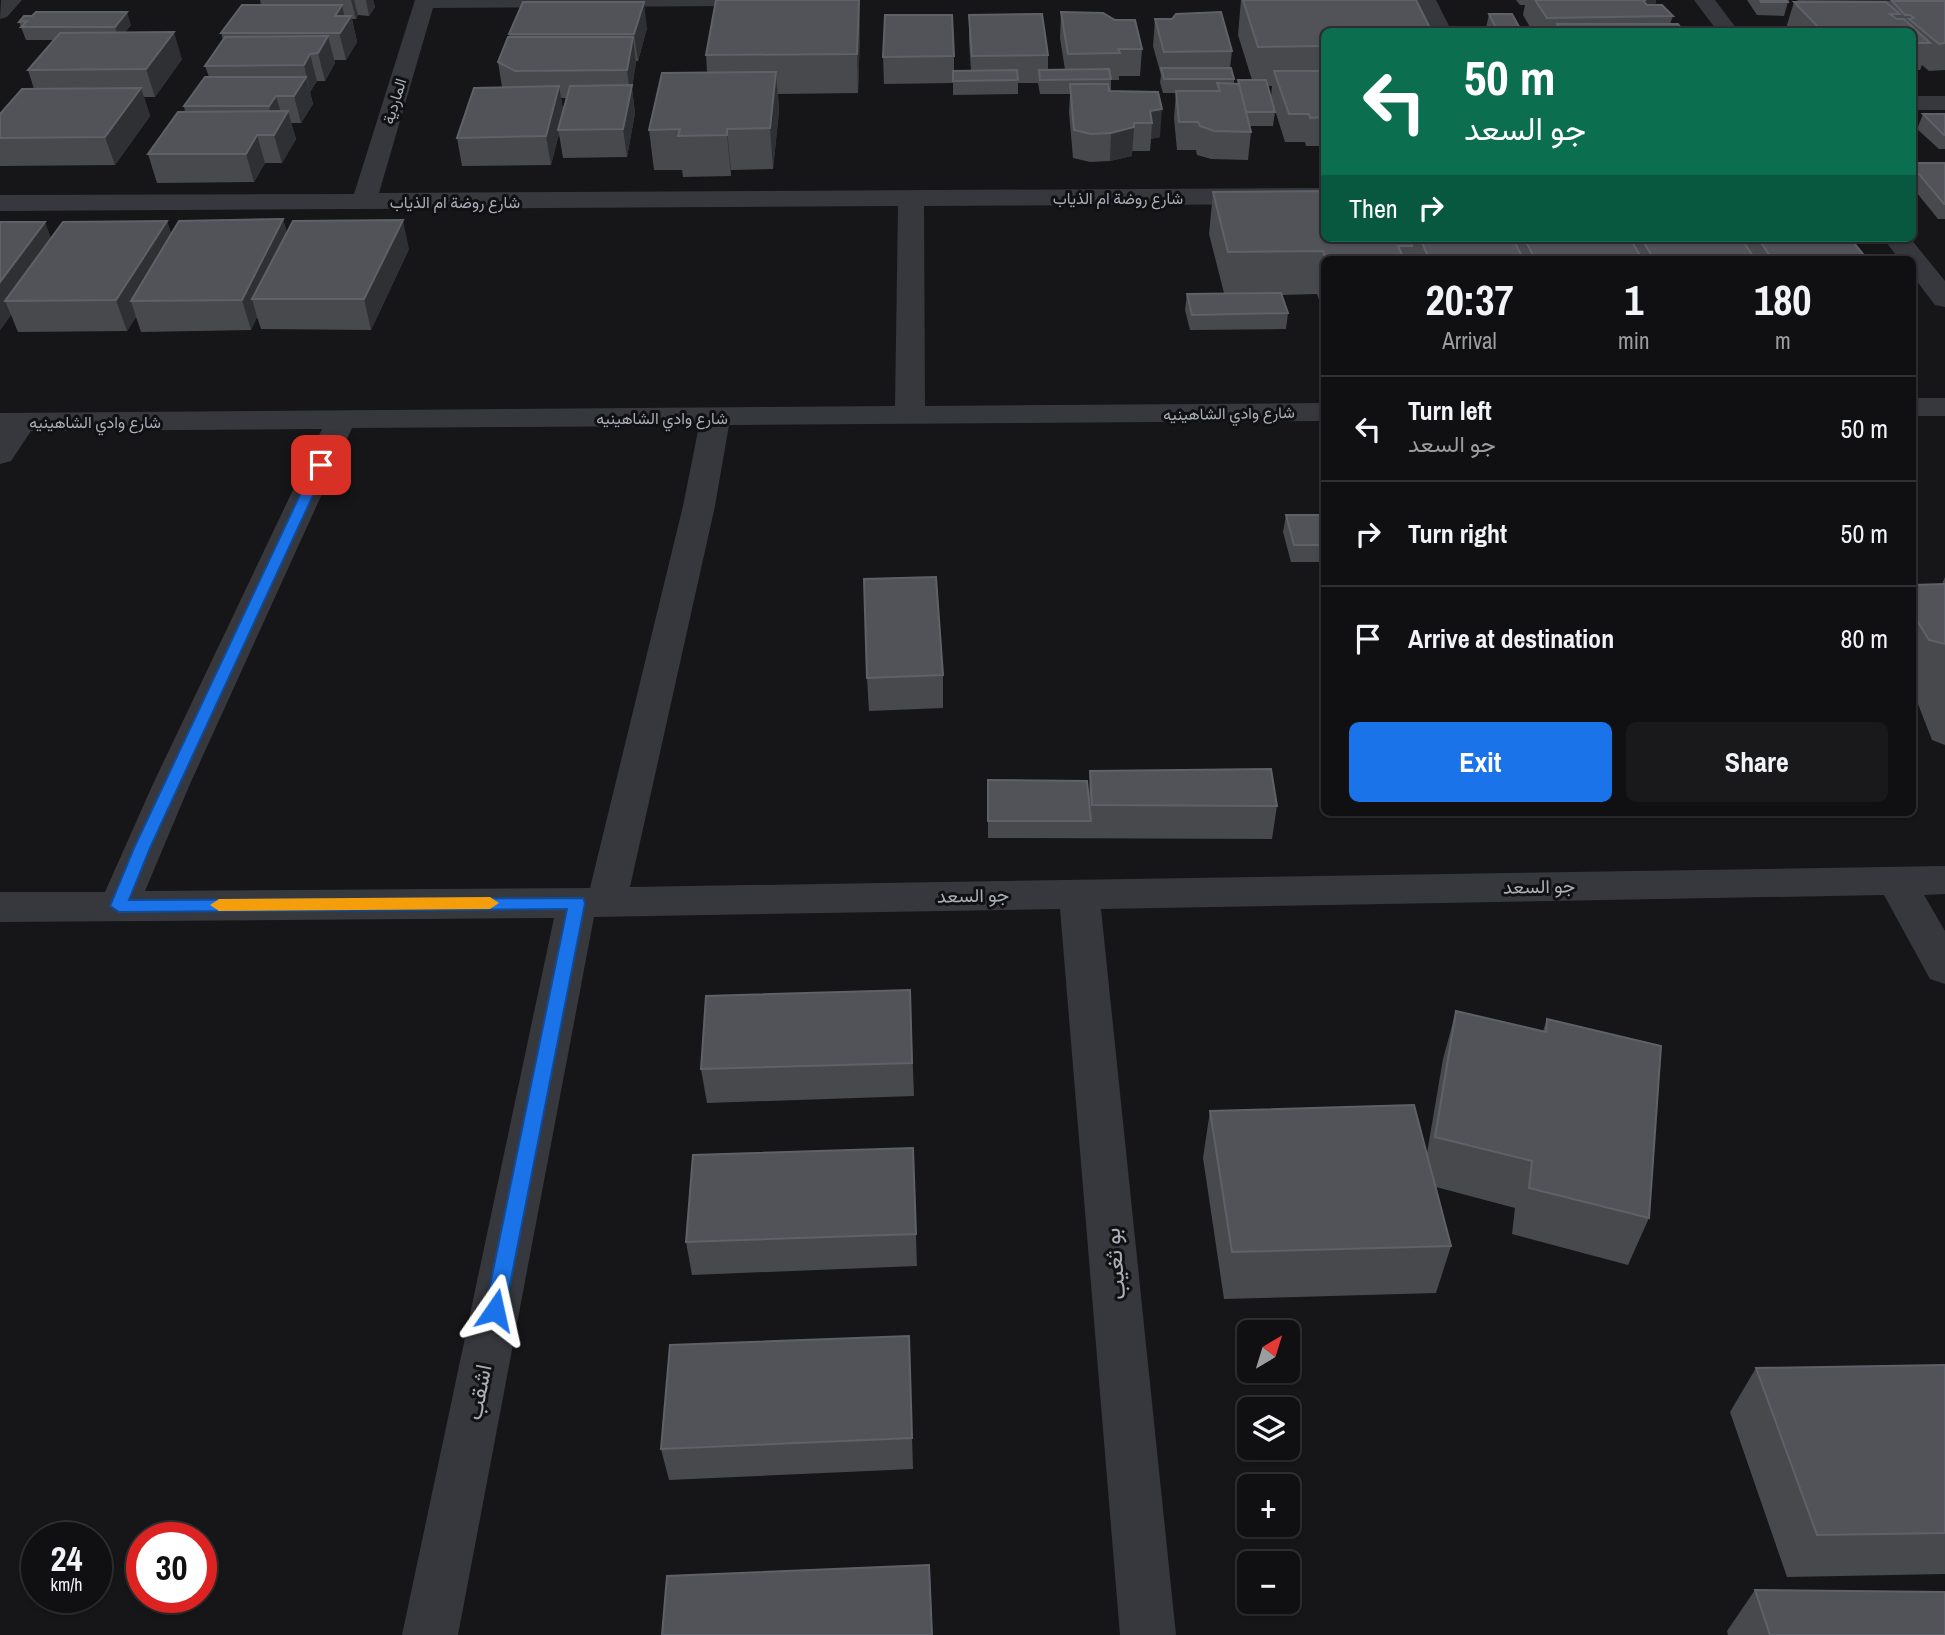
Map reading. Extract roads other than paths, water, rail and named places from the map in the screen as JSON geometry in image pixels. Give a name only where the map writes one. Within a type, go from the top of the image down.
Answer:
[{"type":"street","points":[[0,13],[12,0]]},
{"type":"street","points":[[424,1],[728,0]]},
{"type":"street","points":[[1426,0],[1440,28]]},
{"type":"street","points":[[1704,0],[1726,28]]},
{"type":"street","name":"الماردية","points":[[364,203],[424,1]]},
{"type":"street","points":[[1916,103],[1945,103]]},
{"type":"street","name":"شارع روضة ام الذياب","points":[[0,203],[1321,197]]},
{"type":"street","points":[[910,416],[911,199]]},
{"type":"street","points":[[1899,242],[1910,256]]},
{"type":"street","points":[[1916,263],[1945,299]]},
{"type":"street","points":[[1916,407],[1945,407]]},
{"type":"street","name":"شارع وادي الشاهينيه","points":[[11,422],[1321,412]]},
{"type":"street","name":"اشقب","points":[[430,1635],[592,902],[696,519],[715,418]]},
{"type":"street","points":[[119,906],[142,848],[340,421]]},
{"type":"street","points":[[0,455],[11,422]]},
{"type":"street","points":[[1896,880],[1945,968]]},
{"type":"street","name":"جو السعد","points":[[0,907],[592,902],[1945,880]]},
{"type":"street","name":"بو ثغيب","points":[[1079,893],[1148,1635]]}]
